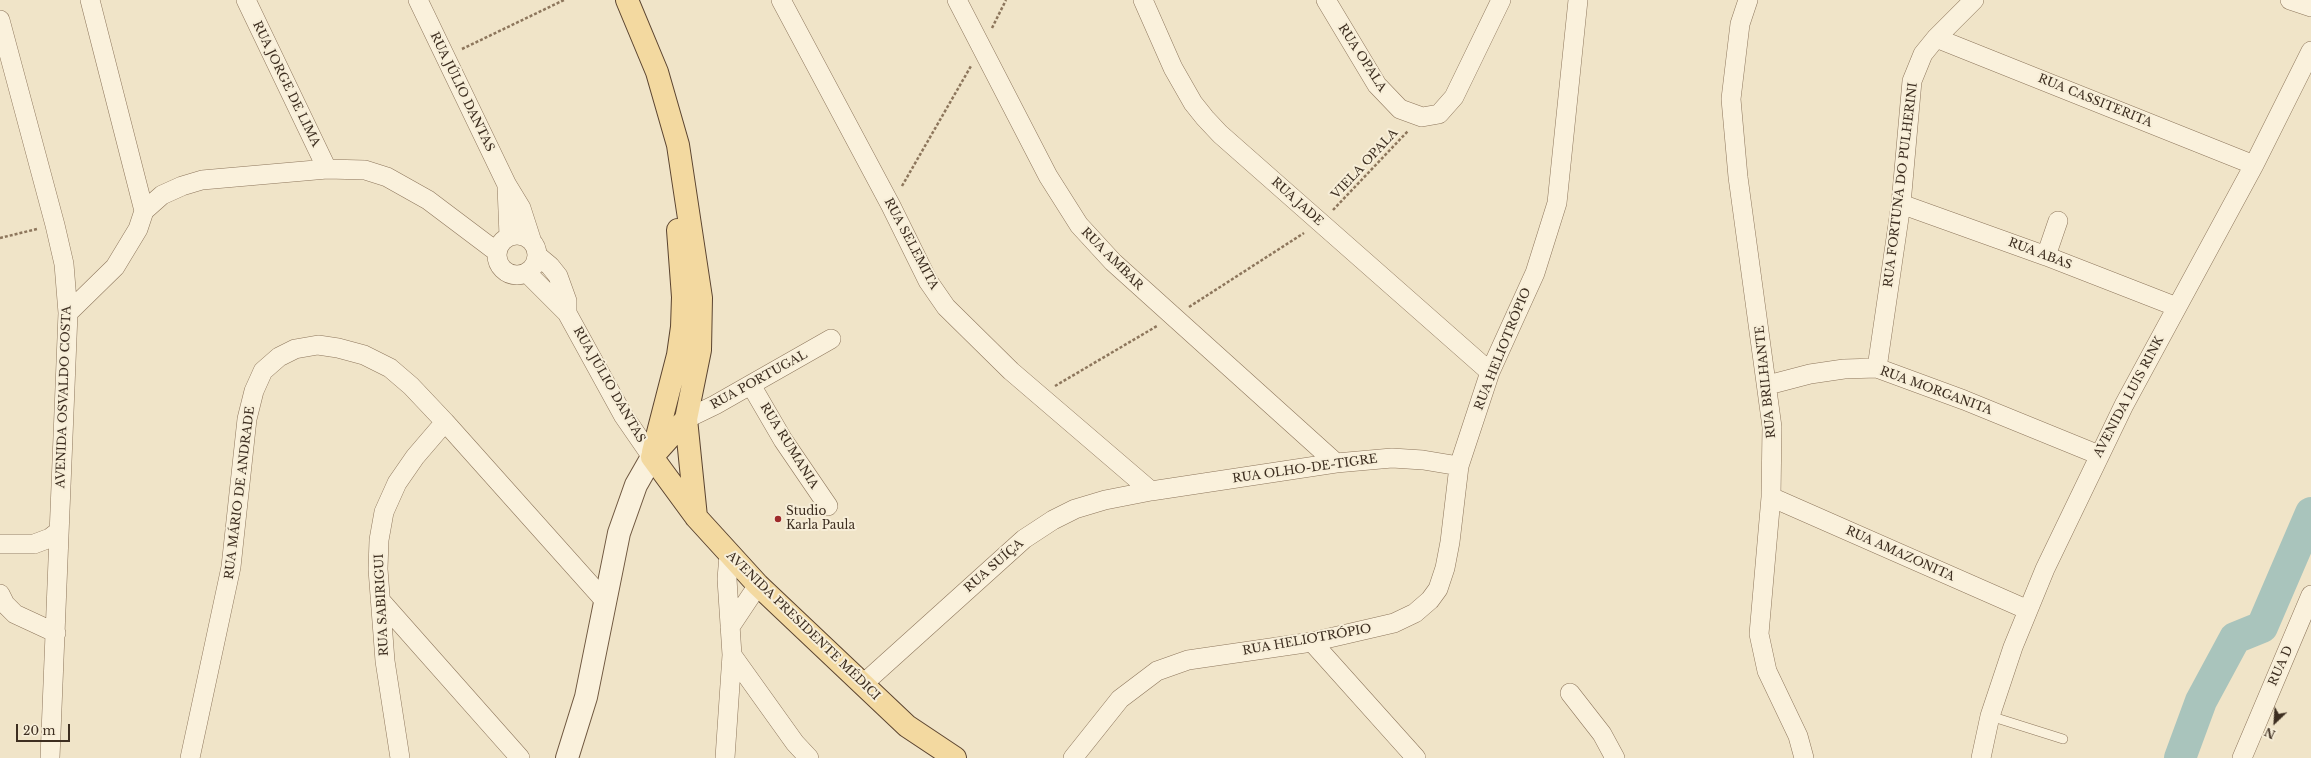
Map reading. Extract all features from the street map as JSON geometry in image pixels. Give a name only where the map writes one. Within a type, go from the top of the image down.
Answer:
[{"type":"main road","points":[[567,758],[586,697],[605,601],[627,508],[652,457],[678,355],[683,296],[681,260],[674,196],[662,134],[648,75],[632,32],[615,0]]},
{"type":"main road","points":[[627,0],[657,72],[669,110],[678,145],[697,266],[701,298],[700,343],[686,419],[696,517]]},
{"type":"main road","points":[[652,457],[686,419]]},
{"type":"main road","name":"AVENIDA PRESIDENTE MÉDICI","points":[[652,457],[696,517],[758,585],[907,726],[955,758]]},
{"type":"street","points":[[90,0],[144,212]]},
{"type":"street","name":"RUA JORGE DE LIMA","points":[[246,0],[327,169]]},
{"type":"street","name":"RUA JÚLIO DANTAS","points":[[418,0],[507,185],[521,208],[534,248],[558,276],[567,301],[567,313]]},
{"type":"street","name":"RUA SELEMITA","points":[[781,0],[891,206],[928,281],[946,307],[1011,371],[1151,491]]},
{"type":"street","name":"RUA AMBAR","points":[[957,0],[1048,176],[1079,225],[1113,262],[1336,463]]},
{"type":"street","name":"RUA JADE","points":[[1143,0],[1173,68],[1193,104],[1220,134],[1490,372]]},
{"type":"street","name":"RUA OPALA","points":[[1326,0],[1366,69],[1381,90],[1400,109],[1422,117]]},
{"type":"street","points":[[1422,117],[1439,114],[1454,98],[1501,0]]},
{"type":"street","name":"RUA HELIOTRÓPIO","points":[[1073,758],[1120,699],[1157,671],[1188,660],[1312,642],[1394,624],[1415,613],[1430,600],[1438,589],[1445,568],[1459,466],[1490,372],[1535,273],[1557,203],[1578,0]]},
{"type":"street","name":"RUA BRILHANTE","points":[[1748,0],[1740,24],[1732,75],[1732,122],[1738,177],[1768,385],[1772,427],[1772,497],[1760,614],[1761,652],[1767,671],[1798,736],[1804,758]]},
{"type":"street","name":"RUA FORTUNA DO PULHERINI","points":[[1877,368],[1901,204],[1912,81],[1923,54],[1936,38],[1974,0]]},
{"type":"street","points":[[2290,0],[2311,7]]},
{"type":"street","name":"AVENIDA OSVALDO COSTA","points":[[0,20],[55,225],[64,264],[68,313],[50,758]]},
{"type":"street","name":"RUA CASSITERITA","points":[[1936,38],[2254,164]]},
{"type":"street","name":"AVENIDA LUIS RINK","points":[[1981,758],[1990,716],[2012,647],[2099,455],[2254,164],[2311,51]]},
{"type":"street","points":[[68,313],[115,267],[138,229],[144,212],[162,195],[182,186],[202,180],[327,169],[365,170],[404,186],[428,200],[496,252]]},
{"type":"street","name":"RUA JÚLIO DANTAS","points":[[507,185],[509,236]]},
{"type":"street","name":"RUA ABAS","points":[[1901,204],[2046,256],[2177,307]]},
{"type":"street","points":[[2046,256],[2058,221]]},
{"type":"street","points":[[516,234],[534,248],[536,263],[527,273],[514,275],[508,273],[498,263],[496,252],[499,244],[509,236],[516,234]]},
{"type":"street","name":"RUA JÚLIO DANTAS","points":[[527,273],[567,313],[623,415],[652,457]]},
{"type":"street","name":"RUA PORTUGAL","points":[[686,419],[751,385],[831,339]]},
{"type":"street","name":"RUA MÁRIO DE ANDRADE","points":[[190,758],[231,567],[247,419],[254,391],[263,371],[279,357],[295,349],[318,345],[364,355],[390,368],[411,386],[445,422],[605,601]]},
{"type":"street","name":"RUA MORGANITA","points":[[1768,385],[1802,376],[1844,369],[1877,368],[1964,400],[2099,455]]},
{"type":"street","name":"RUA RUMANIA","points":[[751,385],[783,440],[828,506]]},
{"type":"street","name":"RUA SABIRIGUI","points":[[400,758],[385,661],[380,600],[379,540],[384,512],[397,483],[415,457],[445,422]]},
{"type":"street","name":"RUA OLHO-DE-TIGRE","points":[[1151,491],[1336,463],[1392,458],[1423,460],[1459,466]]},
{"type":"street","name":"RUA SUÍÇA","points":[[862,685],[1024,539],[1075,509],[1105,500],[1151,491]]},
{"type":"street","name":"RUA AMAZONITA","points":[[1772,497],[2028,610]]},
{"type":"street","points":[[0,544],[34,544],[50,538],[59,531]]},
{"type":"street","points":[[724,758],[732,656],[727,579],[730,555]]},
{"type":"street","points":[[730,627],[758,585]]},
{"type":"street","points":[[0,594],[5,604],[15,614],[56,633]]},
{"type":"street","name":"RUA D","points":[[2242,758],[2311,596]]},
{"type":"street","points":[[380,600],[520,758]]},
{"type":"street","points":[[1312,642],[1416,758]]},
{"type":"street","points":[[732,656],[795,743],[809,758]]},
{"type":"street","points":[[1570,693],[1602,734],[1615,758]]},
{"type":"lane","points":[[1990,716],[2063,739]]},
{"type":"path","points":[[445,56],[564,0]]},
{"type":"path","points":[[891,206],[982,47],[1006,0]]},
{"type":"path","name":"VIELA OPALA","points":[[1320,223],[1422,117]]},
{"type":"path","points":[[0,238],[55,225]]},
{"type":"waterway","points":[[2180,758],[2201,701],[2235,638],[2262,627],[2311,513]]},
{"type":"place","name":"Studio Karla Paula","points":[[778,519]]}]
